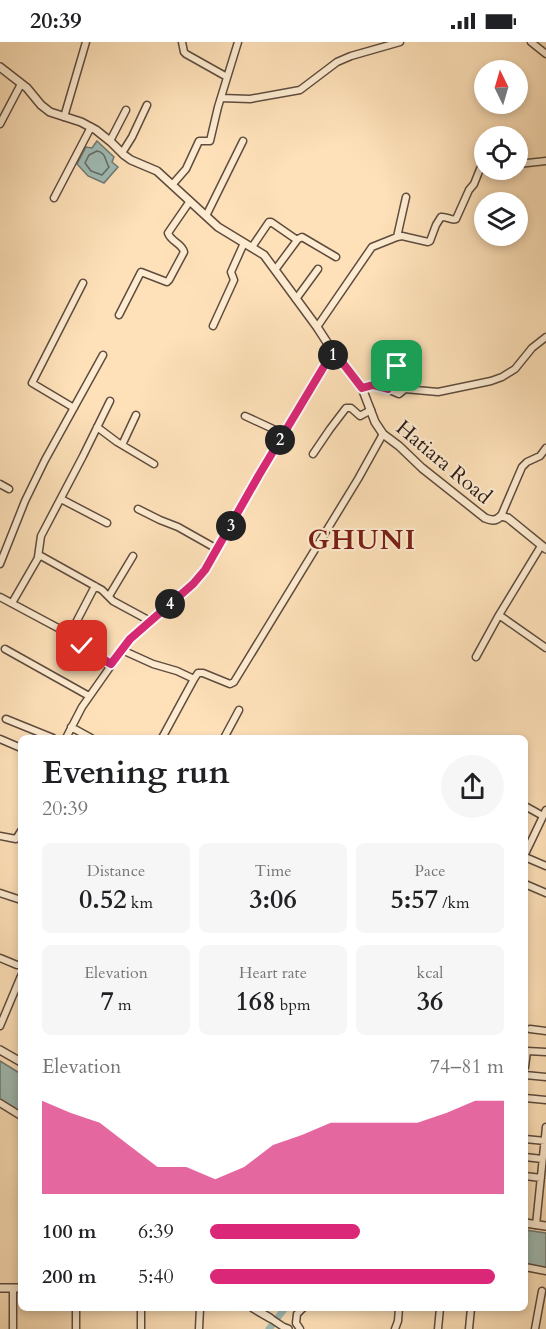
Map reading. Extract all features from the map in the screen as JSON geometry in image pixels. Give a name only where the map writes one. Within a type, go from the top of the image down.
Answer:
[{"type":"street","points":[[64,117],[87,42]]},
{"type":"street","points":[[182,42],[186,54],[227,77]]},
{"type":"street","points":[[172,185],[186,169],[199,141],[210,141],[238,42]]},
{"type":"street","points":[[221,98],[250,99],[295,92],[337,62],[400,42]]},
{"type":"street","points":[[531,42],[546,54]]},
{"type":"street","name":"Hatiara Road","points":[[0,67],[50,112],[91,127],[130,160],[157,171],[218,227],[264,255],[362,388],[382,434],[485,518],[494,521],[501,516],[513,522],[544,547]]},
{"type":"street","points":[[0,124],[21,84]]},
{"type":"street","points":[[122,153],[147,105]]},
{"type":"street","points":[[110,141],[126,110]]},
{"type":"street","points":[[54,198],[91,127]]},
{"type":"street","points":[[206,216],[243,141]]},
{"type":"street","points":[[528,163],[546,161]]},
{"type":"street","points":[[317,327],[372,247],[397,237],[430,241],[440,218],[456,219],[476,180]]},
{"type":"street","points":[[397,237],[406,197]]},
{"type":"street","points":[[119,315],[141,272],[167,282],[169,280],[184,252],[183,247],[168,233],[190,201]]},
{"type":"street","points":[[252,248],[269,222],[297,240]]},
{"type":"street","points":[[275,270],[300,238],[336,257]]},
{"type":"street","points":[[213,326],[234,280],[231,272],[244,243]]},
{"type":"street","points":[[296,299],[318,269]]},
{"type":"street","points":[[74,408],[32,383],[83,283]]},
{"type":"street","points":[[362,388],[373,385],[399,394],[405,389],[438,392],[491,381],[515,369],[532,348],[546,337]]},
{"type":"street","points":[[388,389],[397,366],[394,348]]},
{"type":"street","points":[[67,735],[90,696],[130,639],[199,578],[326,363],[335,353]]},
{"type":"street","points":[[0,564],[25,501],[45,460],[103,355]]},
{"type":"street","points":[[12,603],[38,558],[41,536],[110,401]]},
{"type":"street","points":[[313,454],[346,408],[351,408],[361,416],[370,410]]},
{"type":"street","points":[[122,445],[136,415]]},
{"type":"street","points":[[245,416],[284,434]]},
{"type":"street","points":[[97,427],[153,464]]},
{"type":"street","points":[[164,735],[198,673],[231,684],[234,682],[358,479],[382,434]]},
{"type":"street","points":[[501,516],[522,467],[540,456],[546,448]]},
{"type":"street","points":[[0,484],[9,489]]},
{"type":"street","points":[[61,499],[107,523]]},
{"type":"street","points":[[138,508],[217,549]]},
{"type":"street","points":[[476,657],[498,615],[544,547]]},
{"type":"street","points":[[38,558],[43,556],[95,586],[113,601],[150,621]]},
{"type":"street","points":[[109,596],[133,556]]},
{"type":"street","points":[[69,636],[95,586]]},
{"type":"street","points":[[0,597],[58,628],[111,664]]},
{"type":"street","points":[[498,615],[546,648]]},
{"type":"street","points":[[5,649],[90,696]]},
{"type":"street","points":[[122,650],[194,679]]},
{"type":"street","points":[[226,735],[238,710]]},
{"type":"street","points":[[6,718],[46,735]]},
{"type":"street","points":[[71,727],[86,735]]},
{"type":"street","points":[[0,739],[18,747]]},
{"type":"street","points":[[528,808],[544,813],[528,841]]},
{"type":"street","points":[[0,836],[16,839],[18,836]]},
{"type":"street","points":[[528,857],[546,866]]},
{"type":"street","points":[[528,885],[546,893]]},
{"type":"street","points":[[0,893],[18,899]]},
{"type":"street","points":[[0,958],[18,965]]},
{"type":"street","points":[[0,1026],[18,983]]},
{"type":"street","points":[[530,1029],[546,1031]]},
{"type":"street","points":[[0,1050],[18,1060]]},
{"type":"street","points":[[528,1051],[546,1052]]},
{"type":"street","points":[[528,1075],[546,1077]]},
{"type":"street","points":[[528,1098],[546,1100]]},
{"type":"street","points":[[0,1103],[18,1114]]},
{"type":"street","points":[[536,1225],[546,1126]]},
{"type":"street","points":[[528,1139],[544,1141]]},
{"type":"street","points":[[528,1158],[544,1161]]},
{"type":"street","points":[[528,1176],[541,1178]]},
{"type":"street","points":[[528,1224],[546,1226]]},
{"type":"street","points":[[528,1268],[546,1271]]},
{"type":"street","points":[[0,1288],[17,1288],[13,1329]]},
{"type":"street","points":[[535,1329],[542,1291]]},
{"type":"street","points":[[76,1311],[76,1329]]},
{"type":"street","points":[[141,1311],[141,1329]]},
{"type":"street","points":[[200,1311],[200,1329]]},
{"type":"street","points":[[258,1311],[287,1328]]},
{"type":"street","points":[[300,1311],[297,1314],[296,1323],[300,1329]]},
{"type":"street","points":[[395,1329],[399,1311]]},
{"type":"street","points":[[438,1329],[440,1311]]},
{"type":"street","points":[[469,1329],[471,1311]]},
{"type":"water","points":[[97,141],[114,157],[112,162],[118,167],[104,183],[88,176],[77,164],[86,147],[92,148]]},
{"type":"water","points":[[0,1061],[18,1072],[18,1113],[0,1103]]},
{"type":"water","points":[[528,1230],[546,1233],[546,1273],[528,1270]]},
{"type":"waterway","points":[[269,1329],[283,1311]]},
{"type":"district","name":"GHUNI","points":[[362,540]]},
{"type":"route","points":[[82,646],[111,664],[130,639],[199,578],[328,360],[335,353],[362,388],[373,385],[388,389],[397,366]]}]
